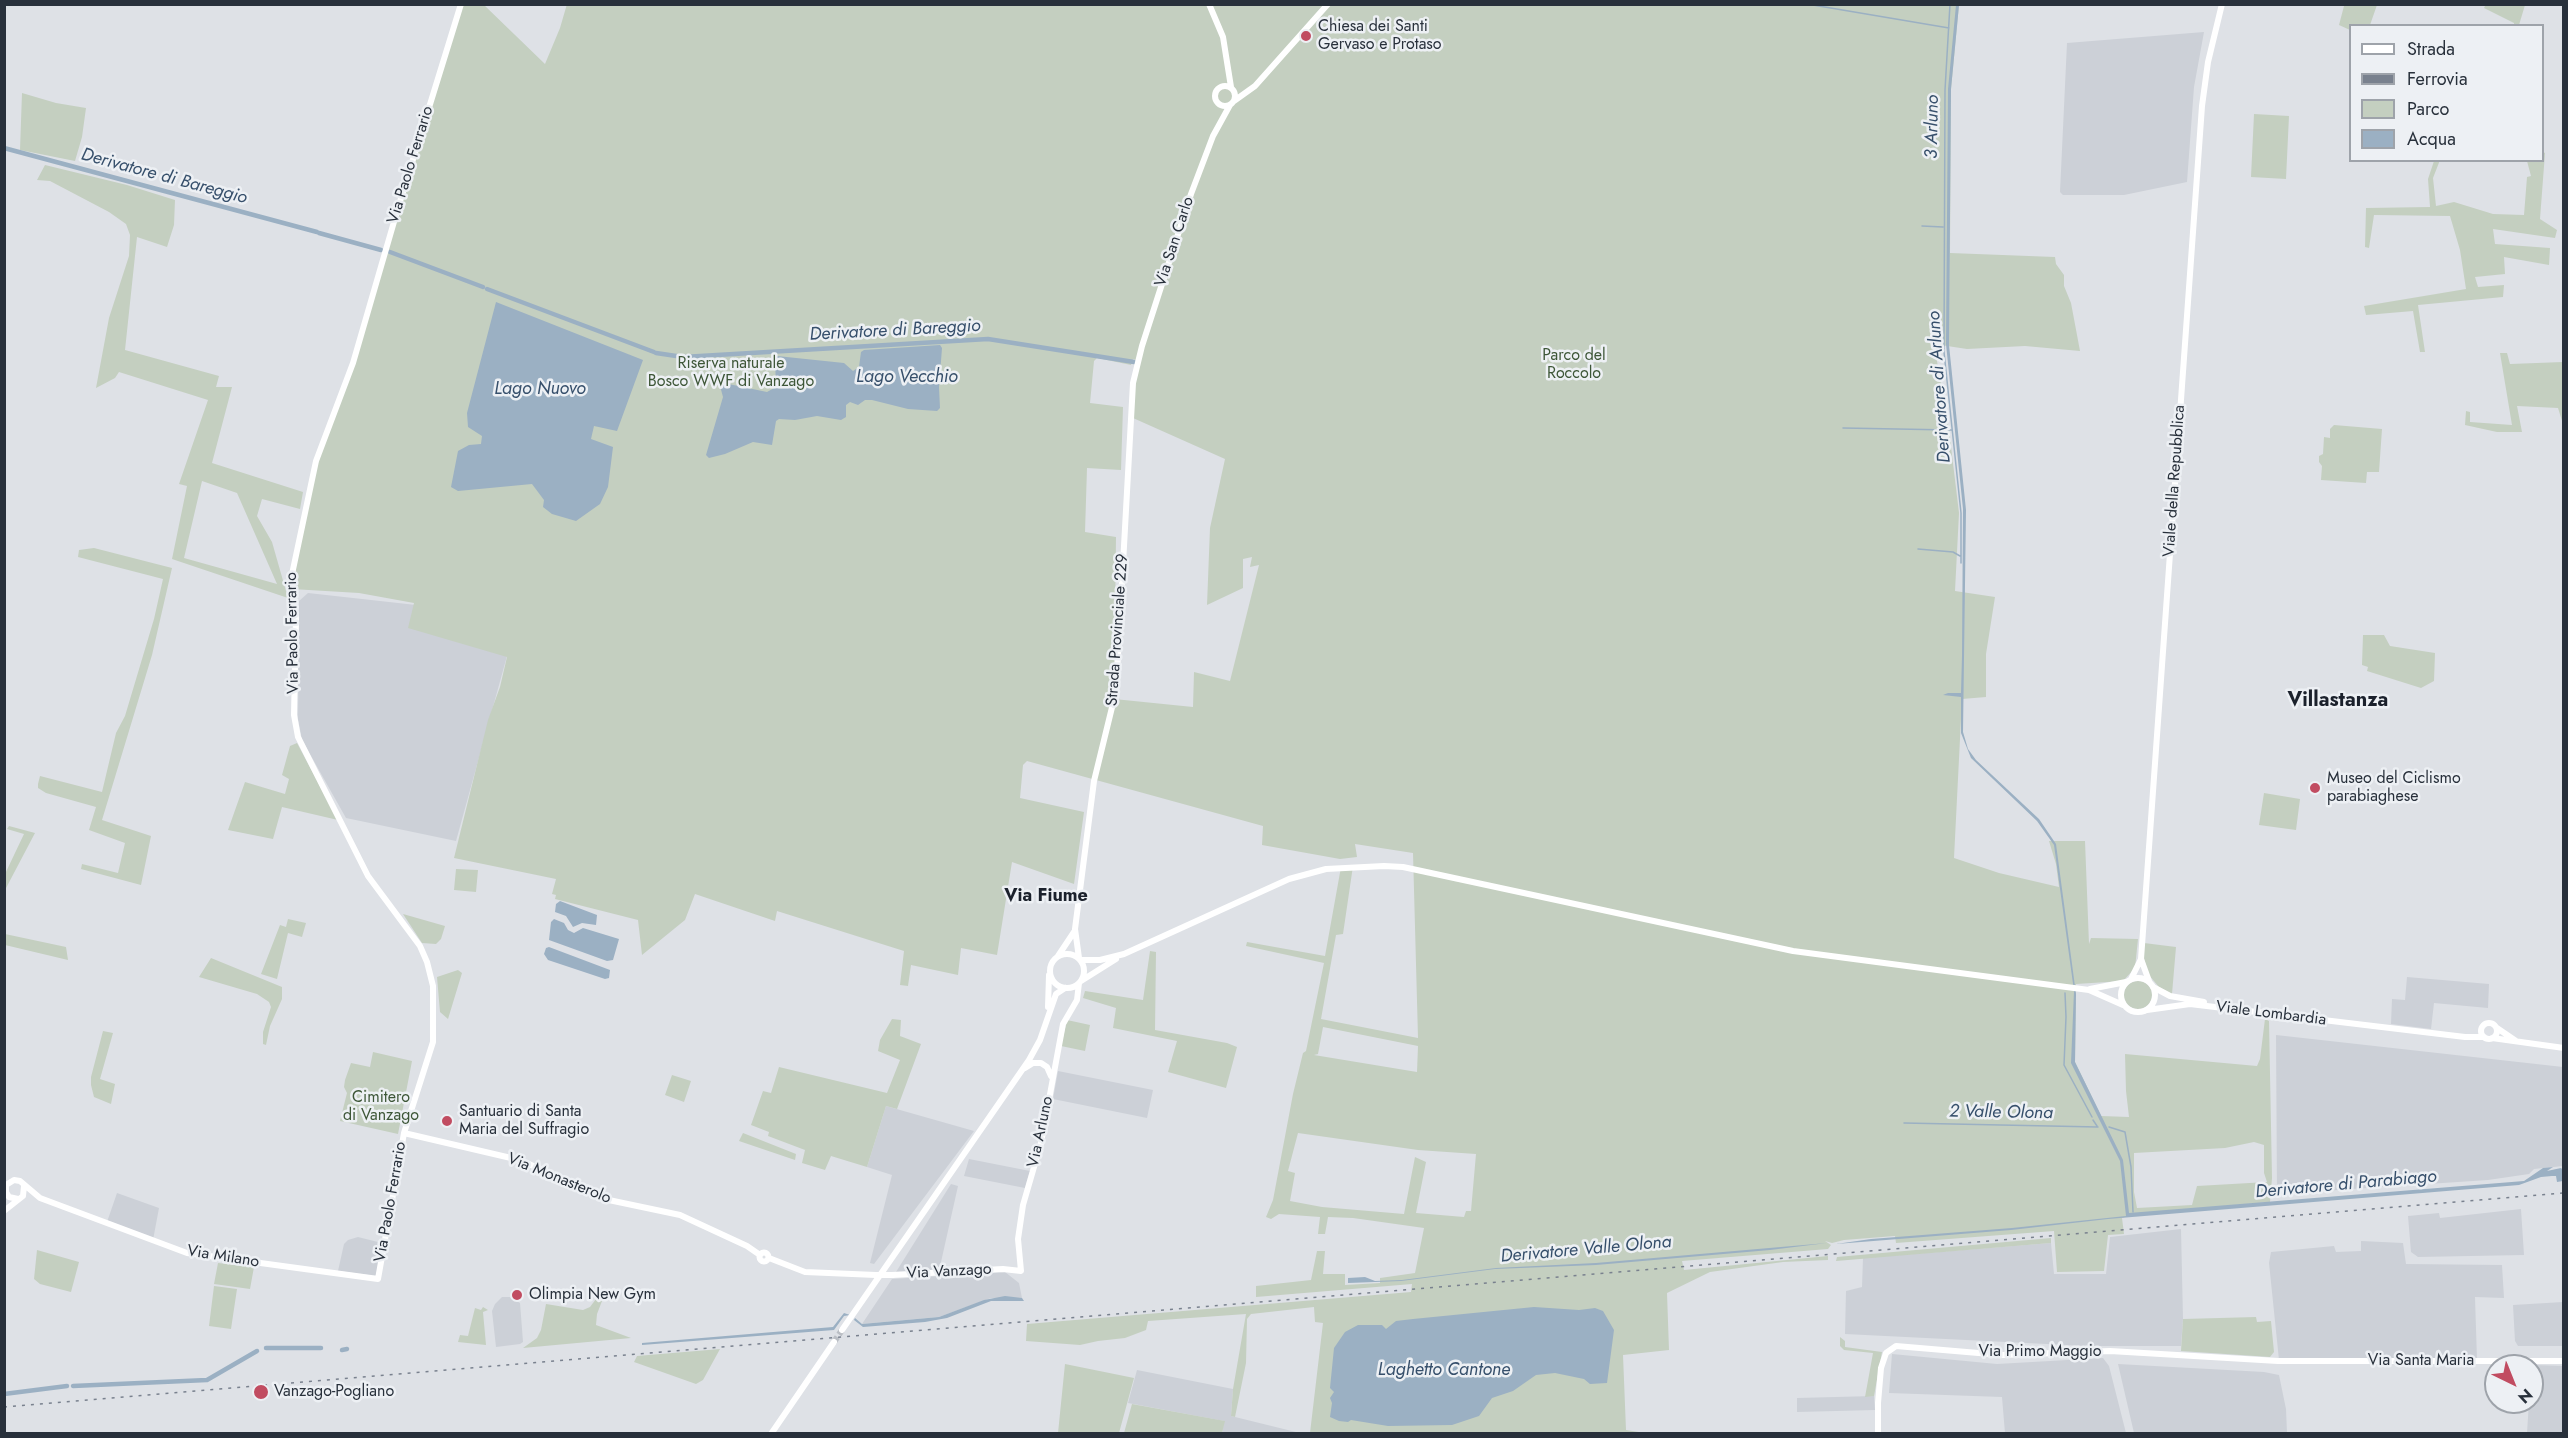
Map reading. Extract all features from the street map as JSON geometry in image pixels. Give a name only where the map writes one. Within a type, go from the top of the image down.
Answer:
[{"type":"street","name":"Via Paolo Ferrario","points":[[378,1279],[404,1133],[433,1042],[432,979],[418,943],[368,876],[298,737],[294,715],[296,619],[291,579],[316,461],[353,363],[461,4]]},
{"type":"street","points":[[1209,4],[1222,37],[1232,87],[1236,94],[1232,103],[1223,105],[1217,101]]},
{"type":"street","name":"Via San Carlo","points":[[1137,364],[1191,194],[1220,122],[1232,103],[1251,89],[1328,4]]},
{"type":"street","name":"Viale della Repubblica","points":[[2141,958],[2202,106],[2208,62],[2222,4]]},
{"type":"street","points":[[1220,122],[1220,111],[1215,95],[1225,80],[1228,65]]},
{"type":"street","points":[[1220,87],[1251,89]]},
{"type":"street","name":"Strada Provinciale 229","points":[[1075,929],[1094,781],[1116,691],[1131,419],[1137,364]]},
{"type":"street","points":[[1056,957],[1070,953],[1080,959],[1110,959],[1289,879],[1326,869],[1384,866],[1403,867],[1793,951],[2079,988],[2089,990],[2135,1012],[2147,1010],[2155,999],[2141,958]]},
{"type":"street","points":[[1047,1020],[1050,970],[1075,929]]},
{"type":"street","points":[[1075,929],[1080,959],[1085,968],[1080,983]]},
{"type":"street","points":[[842,1330],[1022,1070],[1040,1040],[1056,994],[1080,983],[1124,954]]},
{"type":"street","points":[[2123,1005],[2120,993],[2141,958]]},
{"type":"street","points":[[1050,970],[1053,980],[1077,996]]},
{"type":"street","points":[[2089,990],[2140,978],[2151,984]]},
{"type":"street","name":"Via Arluno","points":[[1021,1271],[1019,1222],[1041,1143],[1063,1024],[1077,996],[1080,983]]},
{"type":"street","name":"Viale Lombardia","points":[[2151,984],[2177,998],[2564,1048]]},
{"type":"street","name":"Viale Lombardia","points":[[2147,1010],[2190,1004],[2395,1027]]},
{"type":"street","name":"Viale Lombardia","points":[[2455,1035],[2469,1033],[2489,1023],[2505,1036],[2525,1043]]},
{"type":"street","points":[[2482,1026],[2484,1037]]},
{"type":"street","points":[[2492,1038],[2496,1033],[2495,1026]]},
{"type":"street","points":[[1022,1070],[1033,1063],[1044,1065],[1051,1074],[1051,1083]]},
{"type":"street","name":"Via Monasterolo","points":[[404,1133],[511,1158],[604,1199],[681,1215],[747,1246],[760,1255],[763,1262],[769,1258]]},
{"type":"street","points":[[17,1180],[24,1186],[25,1192],[4,1209],[6,1185],[8,1181],[17,1180]]},
{"type":"street","name":"Via Milano","points":[[24,1186],[40,1198],[187,1253],[378,1279]]},
{"type":"street","points":[[6,1193],[12,1198],[19,1198]]},
{"type":"street","name":"Via Milano","points":[[19,1198],[40,1198]]},
{"type":"street","name":"Via Vanzago","points":[[769,1258],[805,1272],[892,1275],[1003,1269],[1021,1271]]},
{"type":"street","points":[[771,1434],[834,1342]]},
{"type":"street","name":"Via Primo Maggio","points":[[1878,1434],[1881,1368],[1886,1353],[1896,1346],[2002,1355],[2110,1351],[2278,1360]]},
{"type":"street","name":"Via Santa Maria","points":[[2278,1360],[2564,1361]]},
{"type":"shaded area","points":[[2204,32],[2194,87],[2187,182],[2124,195],[2063,195],[2060,192],[2067,43]]},
{"type":"shaded area","points":[[308,593],[416,605],[507,656],[456,841],[346,818],[302,740],[298,719],[299,601]]},
{"type":"shaded area","points":[[2407,977],[2489,984],[2488,1008],[2434,1003],[2431,1029],[2391,1024],[2392,999],[2405,1000]]},
{"type":"shaded area","points":[[2276,1035],[2563,1067],[2563,1166],[2534,1169],[2529,1174],[2488,1180],[2277,1194]]},
{"type":"shaded area","points":[[1058,1071],[1153,1090],[1147,1118],[1053,1099]]},
{"type":"shaded area","points":[[886,1106],[974,1131],[874,1264],[870,1263],[892,1175],[867,1167]]},
{"type":"shaded area","points":[[969,1159],[1030,1171],[1025,1188],[964,1176]]},
{"type":"shaded area","points":[[951,1184],[958,1186],[939,1271],[896,1272]]},
{"type":"shaded area","points":[[117,1193],[159,1208],[153,1240],[107,1222]]},
{"type":"shaded area","points":[[2521,1209],[2524,1255],[2418,1257],[2411,1252],[2408,1216],[2439,1213],[2440,1218]]},
{"type":"shaded area","points":[[2181,1229],[2183,1319],[2181,1346],[2087,1346],[1845,1334],[1846,1291],[1862,1287],[1863,1258],[2051,1243],[2054,1274],[2106,1274],[2110,1237]]},
{"type":"shaded area","points":[[358,1237],[382,1243],[376,1276],[338,1271],[344,1244]]},
{"type":"shaded area","points":[[2361,1241],[2403,1243],[2406,1264],[2502,1265],[2504,1298],[2475,1297],[2477,1360],[2279,1360],[2269,1263],[2271,1252],[2334,1246],[2336,1252],[2361,1251]]},
{"type":"shaded area","points":[[1005,1272],[1019,1283],[1022,1298],[991,1298],[939,1317],[862,1324],[892,1279]]},
{"type":"shaded area","points":[[502,1297],[510,1297],[520,1303],[523,1342],[496,1347],[492,1311]]},
{"type":"shaded area","points":[[2563,1302],[2563,1346],[2518,1346],[2515,1341],[2513,1305]]},
{"type":"shaded area","points":[[1892,1354],[1997,1364],[2103,1358],[2109,1366],[2126,1433],[2005,1433],[2002,1397],[1889,1393]]},
{"type":"shaded area","points":[[2118,1364],[2264,1372],[2279,1375],[2286,1409],[2287,1433],[2134,1433]]},
{"type":"shaded area","points":[[2544,1365],[2563,1366],[2563,1433],[2527,1433],[2528,1414],[2544,1414]]},
{"type":"shaded area","points":[[1137,1370],[1233,1389],[1231,1416],[1304,1434],[1222,1433],[1224,1421],[1128,1403]]},
{"type":"shaded area","points":[[1874,1396],[1875,1410],[1797,1412],[1797,1398]]},
{"type":"green space","name":"Parco del Roccolo","points":[[567,4],[1959,5],[1951,89],[1950,253],[2055,257],[2056,264],[2064,275],[2064,286],[2071,303],[2080,351],[2025,346],[1967,349],[1934,344],[1949,430],[1959,513],[1955,591],[1995,597],[1986,654],[1986,697],[1962,699],[1954,858],[1999,873],[2059,887],[2056,864],[2049,841],[2085,841],[2089,944],[2091,938],[2138,939],[2135,968],[2123,981],[2076,984],[2075,1062],[2101,1116],[2129,1117],[2125,1054],[2257,1066],[2265,1019],[2269,1021],[2272,1178],[2270,1202],[2135,1214],[2122,1218],[2124,1234],[2108,1235],[2104,1271],[2057,1272],[2054,1231],[1896,1243],[1895,1236],[1832,1243],[1825,1241],[1831,1245],[1828,1249],[1682,1261],[1684,1270],[1828,1256],[1828,1260],[1783,1262],[1710,1272],[1667,1293],[1669,1350],[1623,1355],[1626,1430],[1645,1433],[1310,1433],[1323,1323],[1315,1322],[1314,1307],[1251,1314],[1247,1319],[1246,1363],[1235,1417],[1231,1416],[1233,1389],[1246,1314],[1148,1321],[1146,1330],[1125,1338],[1080,1345],[1026,1341],[1027,1324],[1411,1292],[1412,1284],[1256,1297],[1256,1286],[1311,1280],[1317,1251],[1325,1251],[1323,1274],[1345,1274],[1345,1285],[1380,1283],[1380,1278],[1415,1273],[1424,1228],[1353,1218],[1328,1217],[1325,1234],[1318,1234],[1320,1217],[1279,1214],[1271,1219],[1266,1217],[1273,1200],[1293,1094],[1303,1053],[1306,1051],[1324,963],[1246,946],[1247,942],[1325,956],[1341,867],[1353,866],[1343,934],[1336,935],[1321,1019],[1418,1038],[1413,853],[1355,844],[1357,857],[1340,859],[1262,845],[1263,826],[1027,761],[1023,765],[1020,798],[1084,812],[1074,884],[1012,862],[997,955],[961,948],[958,975],[911,965],[908,986],[900,985],[904,951],[777,911],[775,921],[695,894],[685,920],[642,955],[638,920],[555,899],[556,895],[552,894],[556,879],[454,858],[488,720],[500,687],[507,657],[408,628],[414,603],[359,593],[292,589],[308,493],[345,383],[463,5],[484,5],[545,64]],"holes":[[[1097,358],[1131,365],[1133,359],[1136,360],[1133,418],[1225,459],[1210,528],[1207,605],[1243,588],[1243,559],[1252,557],[1250,567],[1259,565],[1230,681],[1194,672],[1193,707],[1114,699],[1116,537],[1085,532],[1087,468],[1121,470],[1123,407],[1090,403],[1094,361]],[[1323,1027],[1418,1046],[1417,1072],[1314,1055],[1318,1054]],[[1298,1133],[1418,1150],[1476,1154],[1471,1211],[1466,1211],[1464,1217],[1416,1213],[1426,1162],[1415,1157],[1404,1214],[1322,1207],[1290,1201],[1295,1173],[1288,1171]],[[2254,1142],[2264,1145],[2264,1173],[2267,1182],[2197,1186],[2192,1205],[2137,1208],[2134,1192],[2134,1153],[2225,1148]]]},
{"type":"green space","points":[[2377,4],[2370,24],[2349,24],[2349,30],[2339,25],[2344,6],[2339,5]]},
{"type":"green space","points":[[2486,4],[2525,4],[2519,24],[2514,24],[2484,8]]},
{"type":"green space","points":[[22,93],[56,103],[86,108],[82,137],[75,161],[20,150]]},
{"type":"green space","points":[[2254,114],[2289,116],[2286,179],[2251,177]]},
{"type":"green space","points":[[2545,153],[2540,219],[2557,230],[2555,238],[2493,229],[2495,244],[2550,248],[2549,265],[2504,257],[2505,274],[2475,277],[2478,287],[2504,285],[2503,297],[2418,305],[2425,352],[2420,352],[2413,311],[2366,315],[2364,306],[2466,289],[2460,250],[2450,216],[2374,215],[2369,248],[2365,247],[2366,208],[2430,207],[2428,179],[2434,162],[2439,162],[2433,178],[2436,206],[2454,202],[2493,214],[2524,215],[2527,177],[2531,176],[2527,162],[2544,162]]},
{"type":"green space","points":[[45,165],[127,185],[175,200],[174,225],[167,247],[137,237],[125,350],[219,376],[216,387],[232,387],[212,463],[303,492],[300,509],[262,499],[257,516],[272,542],[288,598],[172,559],[187,486],[179,484],[208,400],[119,372],[115,378],[96,388],[109,318],[129,256],[130,235],[126,224],[109,212],[50,181],[37,180]],"holes":[[[202,481],[237,493],[277,584],[184,558]]]},
{"type":"green space","points":[[2500,353],[2507,353],[2510,364],[2563,362],[2563,424],[2558,408],[2517,406],[2522,432],[2497,432],[2465,425],[2466,411],[2470,412],[2470,422],[2512,425]]},
{"type":"green space","points":[[2334,425],[2382,429],[2379,472],[2367,472],[2366,483],[2321,480],[2322,466],[2319,456],[2323,454],[2324,437],[2330,438],[2330,429]]},
{"type":"green space","points":[[94,548],[172,568],[152,655],[102,820],[151,836],[141,885],[81,869],[82,864],[118,873],[125,843],[89,830],[96,807],[46,793],[38,788],[40,776],[102,792],[116,733],[125,716],[154,619],[163,579],[78,557],[79,550]]},
{"type":"green space","points":[[2363,635],[2384,635],[2390,646],[2435,653],[2434,681],[2421,688],[2367,671],[2368,667],[2362,665]]},
{"type":"green space","points":[[297,743],[338,820],[282,807],[273,839],[228,830],[245,782],[285,794],[289,779],[282,775],[290,746]]},
{"type":"green space","points":[[2264,793],[2300,799],[2296,830],[2259,825]]},
{"type":"green space","points":[[9,826],[35,833],[5,890],[5,874],[24,834],[7,829]]},
{"type":"green space","points":[[456,869],[478,870],[476,892],[454,890]]},
{"type":"green space","points":[[403,914],[445,926],[441,939],[436,944],[422,943]]},
{"type":"green space","points":[[288,919],[306,923],[302,937],[288,933],[277,979],[261,974],[280,925],[286,927]]},
{"type":"green space","points":[[5,934],[66,947],[68,960],[5,945]]},
{"type":"green space","points":[[2144,943],[2176,947],[2172,994],[2159,987],[2148,974],[2144,958]]},
{"type":"green space","points":[[1150,951],[1156,952],[1155,1030],[1227,1043],[1237,1047],[1226,1088],[1168,1072],[1177,1041],[1113,1028],[1116,1008],[1083,998],[1085,991],[1143,1000]]},
{"type":"green space","points":[[211,958],[282,987],[282,999],[270,1026],[266,1045],[263,1044],[263,1032],[271,1007],[269,1002],[257,994],[199,977]]},
{"type":"green space","points":[[458,970],[462,973],[448,1019],[440,1012],[437,977]]},
{"type":"green space","points":[[2138,981],[2148,985],[2152,995],[2148,1005],[2138,1009],[2128,1005],[2124,995],[2128,985]]},
{"type":"green space","points":[[892,1019],[901,1020],[900,1036],[921,1044],[897,1109],[886,1106],[867,1167],[831,1156],[825,1170],[802,1163],[805,1150],[768,1136],[769,1132],[751,1125],[763,1091],[771,1093],[779,1067],[887,1093],[900,1060],[878,1051],[880,1040]]},
{"type":"green space","points":[[1067,1020],[1090,1025],[1085,1051],[1061,1046]]},
{"type":"green space","points":[[103,1031],[113,1033],[100,1079],[115,1084],[111,1104],[94,1097],[91,1085]]},
{"type":"green space","name":"Cimitero di Vanzago","points":[[373,1052],[412,1061],[398,1134],[340,1121],[347,1093],[344,1087],[345,1080],[351,1063],[370,1067]]},
{"type":"green space","points":[[672,1075],[691,1081],[684,1102],[665,1095]]},
{"type":"green space","points":[[743,1133],[796,1154],[795,1160],[739,1141]]},
{"type":"green space","points":[[2051,1238],[2051,1243],[1836,1261],[1837,1257]]},
{"type":"green space","points":[[37,1250],[79,1262],[71,1292],[40,1284],[34,1279]]},
{"type":"green space","points":[[218,1263],[254,1267],[250,1289],[214,1284]]},
{"type":"green space","points":[[214,1286],[237,1289],[231,1329],[209,1326]]},
{"type":"green space","points":[[596,1299],[602,1301],[596,1325],[631,1338],[523,1348],[537,1338],[541,1330],[546,1304],[583,1310],[590,1307]]},
{"type":"green space","points":[[483,1307],[488,1310],[483,1312],[486,1345],[458,1342],[460,1335],[468,1336],[475,1308],[481,1310]]},
{"type":"green space","points":[[2256,1317],[2257,1322],[2271,1321],[2274,1352],[2270,1357],[2181,1351],[2183,1319]]},
{"type":"green space","points":[[1840,1337],[1845,1341],[1845,1347],[1882,1352],[1874,1396],[1865,1397],[1873,1353],[1844,1350],[1840,1346]]},
{"type":"green space","points":[[720,1349],[703,1380],[696,1384],[634,1362],[637,1356]]},
{"type":"green space","points":[[1065,1364],[1134,1378],[1119,1433],[1058,1433]]},
{"type":"green space","points":[[1132,1404],[1225,1421],[1222,1433],[1124,1433]]},
{"type":"water","points":[[1956,5],[1959,5],[1951,89],[1949,345],[1966,510],[1963,732],[1968,749],[1976,760],[2039,819],[2056,844],[2076,994],[2075,1062],[2123,1160],[2129,1213],[2524,1181],[2543,1168],[2553,1167],[2547,1171],[2561,1168],[2563,1181],[2557,1182],[2556,1176],[2552,1176],[2541,1177],[2519,1185],[1836,1244],[2126,1216],[2120,1161],[2071,1063],[2074,991],[2054,845],[2037,821],[1971,758],[1961,733],[1961,697],[1943,695],[1961,693],[1962,656],[1963,509],[1946,344],[1948,89]]},
{"type":"water","name":"Lago Nuovo","points":[[496,302],[643,360],[617,431],[594,426],[591,439],[613,447],[608,487],[600,504],[576,521],[552,514],[543,507],[544,500],[532,484],[458,491],[451,487],[458,451],[469,445],[481,444],[482,436],[468,427],[467,413]]},
{"type":"water","name":"Lago Vecchio","points":[[940,345],[942,348],[940,408],[937,411],[908,409],[872,400],[865,400],[858,405],[850,402],[846,405],[846,417],[841,420],[817,416],[795,420],[779,419],[776,421],[772,445],[753,442],[725,454],[709,458],[706,455],[723,397],[719,382],[767,392],[776,387],[775,359],[777,356],[844,363],[853,371],[859,367],[861,352],[864,350]]},
{"type":"water","points":[[560,901],[597,915],[596,925],[582,923],[573,927],[566,916],[555,912],[556,904]]},
{"type":"water","points":[[554,919],[564,923],[568,930],[574,933],[583,928],[619,939],[613,960],[607,961],[549,940],[551,922]]},
{"type":"water","points":[[549,947],[610,970],[609,978],[605,979],[548,960],[544,954],[546,948]]},
{"type":"water","points":[[1827,1243],[1596,1265],[1495,1269],[1401,1281],[1348,1283],[1348,1278],[1365,1277],[1375,1281],[1402,1280],[1496,1268],[1596,1263]]},
{"type":"water","points":[[1005,1296],[1022,1298],[1024,1301],[991,1301],[947,1318],[925,1322],[863,1327],[854,1320],[855,1318],[862,1324],[939,1317],[984,1300]]},
{"type":"water","name":"Laghetto Cantone","points":[[1534,1307],[1579,1310],[1595,1308],[1603,1311],[1614,1330],[1607,1383],[1590,1384],[1584,1379],[1555,1373],[1536,1375],[1513,1391],[1492,1398],[1479,1416],[1452,1425],[1388,1426],[1351,1420],[1339,1421],[1330,1417],[1332,1403],[1330,1398],[1334,1392],[1330,1388],[1334,1348],[1345,1332],[1358,1325],[1382,1325],[1386,1329],[1396,1321]]},
{"type":"water","points":[[844,1313],[850,1315],[844,1316],[834,1330],[642,1345],[642,1343],[833,1327]]},
{"type":"waterway","name":"3 Arluno","points":[[1807,4],[1949,28]]},
{"type":"waterway","name":"3 Arluno","points":[[1950,4],[1945,90],[1944,352],[1961,513],[1961,563]]},
{"type":"waterway","name":"Derivatore di Bareggio","points":[[4,148],[317,232]]},
{"type":"waterway","name":"3 Arluno","points":[[1922,226],[1943,227]]},
{"type":"waterway","name":"Derivatore di Bareggio","points":[[319,233],[381,250]]},
{"type":"waterway","name":"Derivatore di Bareggio","points":[[390,252],[483,287]]},
{"type":"waterway","name":"Derivatore di Bareggio","points":[[487,289],[654,352]]},
{"type":"waterway","name":"Derivatore di Bareggio","points":[[656,353],[683,357],[988,339],[1134,362]]},
{"type":"waterway","name":"3 Arluno","points":[[1843,428],[1951,430]]},
{"type":"waterway","name":"3 Arluno","points":[[1918,549],[1953,552],[1960,556]]},
{"type":"waterway","name":"2 Valle Olona","points":[[2065,993],[2064,1065],[2092,1117]]},
{"type":"waterway","name":"2 Valle Olona","points":[[2093,1120],[2097,1126]]},
{"type":"waterway","name":"2 Valle Olona","points":[[1904,1123],[2098,1127]]},
{"type":"waterway","name":"2 Valle Olona","points":[[2109,1127],[2125,1132],[2131,1167],[2133,1212]]},
{"type":"waterway","name":"Derivatore Valle Olona","points":[[266,1348],[321,1348]]},
{"type":"waterway","name":"Derivatore Valle Olona","points":[[342,1350],[347,1349]]},
{"type":"waterway","name":"Derivatore Valle Olona","points":[[73,1386],[207,1380],[257,1351]]},
{"type":"waterway","name":"Derivatore Valle Olona","points":[[4,1394],[67,1386]]},
{"type":"tunnel","points":[[834,1342],[842,1330]]},
{"type":"railway","points":[[4,1407],[2564,1193]]},
{"type":"place","name":"Chiesa dei Santi Gervaso e Protaso","points":[[1306,36]]},
{"type":"place","name":"Museo del Ciclismo parabiaghese","points":[[2315,788]]},
{"type":"place","name":"Santuario di Santa Maria del Suffragio","points":[[447,1121]]},
{"type":"place","name":"Olimpia New Gym","points":[[517,1295]]},
{"type":"place","name":"Vanzago-Pogliano","points":[[261,1392]]},
{"type":"district","name":"Villastanza","points":[[2338,701]]},
{"type":"district","name":"Via Fiume","points":[[1046,897]]},
{"type":"park label","name":"Riserva naturale Bosco WWF di Vanzago","points":[[731,373]]},
{"type":"water label","name":"Derivatore di Arluno","points":[[1940,387]]},
{"type":"water label","name":"Derivatore di Parabiago","points":[[2346,1185]]}]
